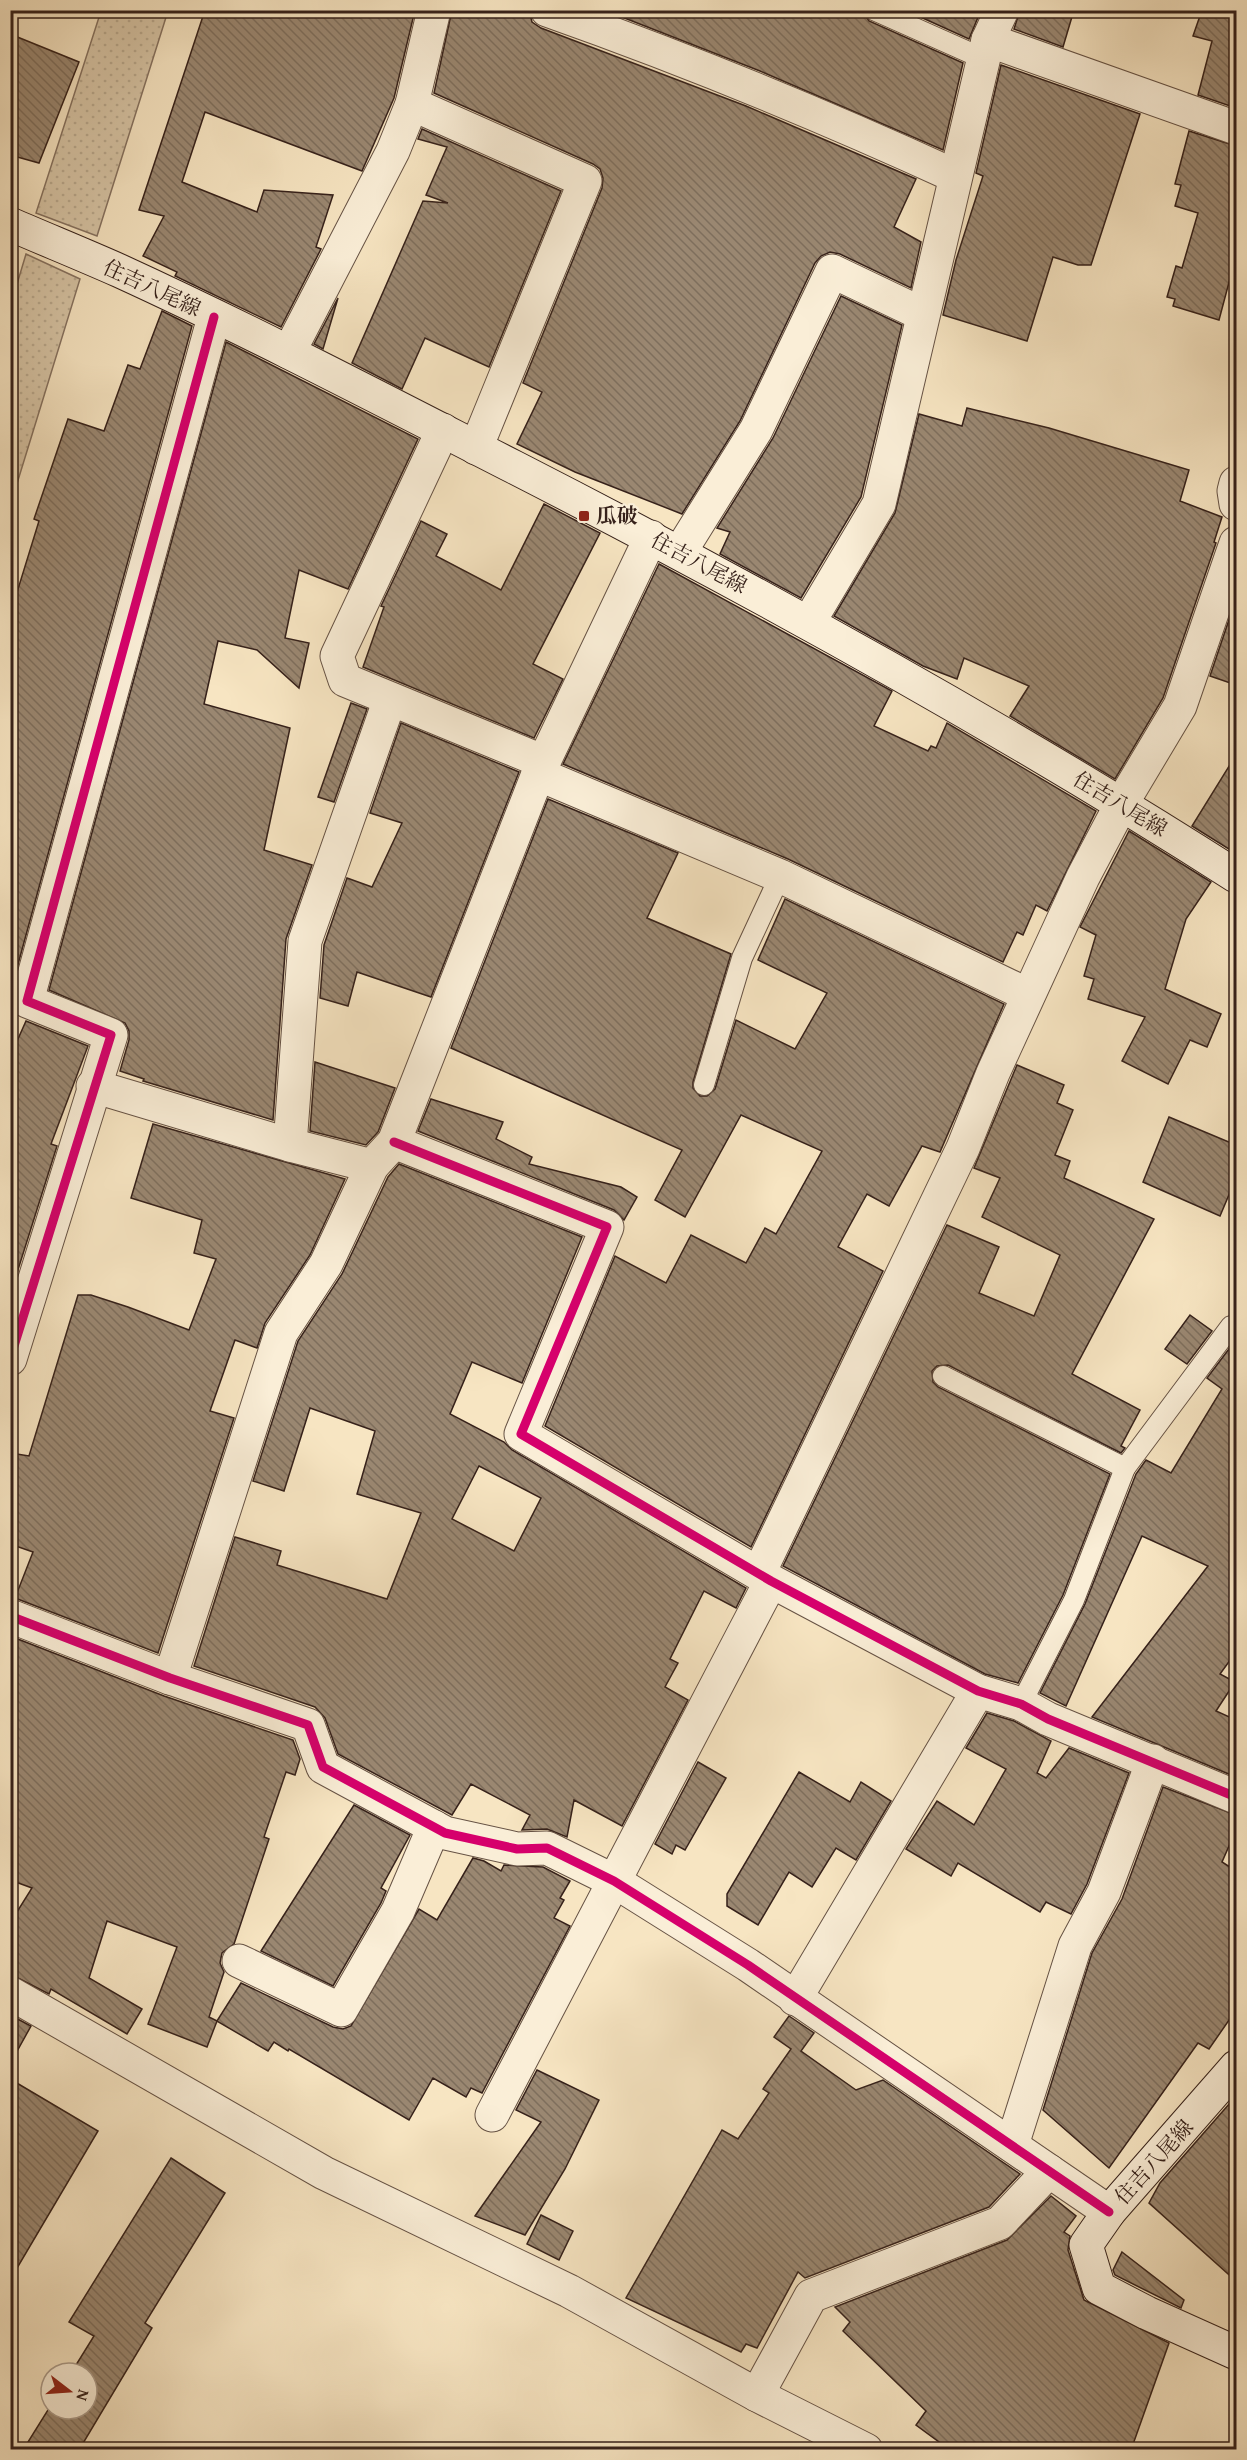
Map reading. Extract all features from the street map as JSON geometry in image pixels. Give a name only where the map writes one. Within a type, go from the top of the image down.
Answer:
[{"type":"street","points":[[289,352],[393,151],[412,104],[434,10]]},
{"type":"street","points":[[547,10],[835,121],[956,176]]},
{"type":"street","points":[[809,622],[879,504],[986,50],[1002,10]]},
{"type":"street","points":[[986,50],[1236,128]]},
{"type":"street","points":[[412,104],[585,181],[476,448]]},
{"type":"street","name":"住吉八尾線","points":[[10,224],[117,270],[289,352],[680,552],[809,622],[1122,803],[1236,876]]},
{"type":"street","points":[[680,552],[756,430],[832,271],[922,314]]},
{"type":"street","points":[[10,1359],[93,1086],[111,1035],[27,1001],[214,317]]},
{"type":"street","points":[[443,430],[337,656],[345,680],[780,876],[1028,995]]},
{"type":"street","points":[[1236,483],[1234,491],[1236,504]]},
{"type":"street","points":[[170,1678],[281,1333],[326,1264],[372,1166],[394,1142],[541,768],[651,537]]},
{"type":"street","points":[[492,2115],[614,1881],[765,1577],[963,1148],[1028,995],[1083,877],[1122,803],[1180,706],[1236,543]]},
{"type":"street","points":[[290,1145],[305,941],[390,699]]},
{"type":"street","points":[[93,1086],[290,1145],[372,1166]]},
{"type":"street","points":[[394,1142],[608,1227],[521,1434],[765,1577],[978,1691],[1021,1704],[1048,1719],[1236,1797]]},
{"type":"street","points":[[10,1616],[170,1678],[308,1725],[322,1767],[445,1833],[517,1849],[547,1848],[614,1881],[748,1965],[1109,2212]]},
{"type":"street","points":[[795,1999],[978,1691]]},
{"type":"street","points":[[1012,2145],[1075,1946],[1104,1892],[1153,1761]]},
{"type":"street","points":[[239,1961],[341,2010],[398,1911],[434,1827]]},
{"type":"street","points":[[10,1993],[324,2173],[568,2291],[757,2395],[866,2450]]},
{"type":"street","name":"住吉八尾線","points":[[1236,2067],[1109,2212],[1086,2246],[1099,2288],[1147,2313],[1236,2353]]},
{"type":"street","points":[[757,2395],[811,2296],[1000,2223],[1049,2171]]},
{"type":"lane","points":[[874,10],[986,50]]},
{"type":"lane","points":[[704,1085],[741,958],[780,876]]},
{"type":"lane","points":[[1021,1704],[1074,1599],[1125,1468],[1231,1326],[1236,1329]]},
{"type":"lane","points":[[943,1376],[1125,1468]]},
{"type":"shaded area","points":[[101,11],[168,11],[97,236],[36,213]]},
{"type":"shaded area","points":[[26,254],[80,279],[11,503],[11,304]]},
{"type":"building","points":[[205,10],[415,10],[394,98],[362,171],[205,112],[182,182],[257,212],[264,190],[333,195],[316,247],[321,249],[281,327],[175,276],[177,272],[143,256],[164,216],[139,210]]},
{"type":"building","points":[[452,10],[529,10],[532,22],[541,28],[746,106],[916,179],[894,227],[921,242],[911,288],[840,254],[830,252],[821,256],[815,263],[740,421],[682,514],[575,472],[517,444],[542,392],[523,383],[602,188],[603,178],[600,169],[593,164],[434,93]]},
{"type":"building","points":[[604,10],[862,10],[869,21],[963,63],[943,150],[760,71]]},
{"type":"building","points":[[905,10],[981,10],[969,39]]},
{"type":"building","points":[[1020,10],[1074,10],[1063,47],[1014,29]]},
{"type":"building","points":[[1202,10],[1236,10],[1236,108],[1198,95],[1212,41],[1193,36]]},
{"type":"building","points":[[10,34],[79,62],[39,163],[10,155]]},
{"type":"building","points":[[1001,65],[1140,114],[1091,265],[1078,265],[1053,257],[1027,341],[943,315],[956,260],[983,176],[976,173]]},
{"type":"building","points":[[422,129],[561,191],[489,367],[425,338],[402,389],[352,363],[423,201],[448,203],[426,195],[447,147],[418,139]]},
{"type":"building","points":[[1189,131],[1236,146],[1236,256],[1219,320],[1173,306],[1175,299],[1167,297],[1176,266],[1182,268],[1198,213],[1175,206],[1181,185],[1175,184]]},
{"type":"building","points":[[841,296],[902,325],[861,497],[801,598],[720,554],[730,532],[717,528],[773,438]]},
{"type":"building","points":[[338,298],[323,349],[314,344]]},
{"type":"building","points":[[162,311],[192,326],[11,990],[10,615],[39,521],[34,519],[68,419],[104,431],[128,365],[140,369]]},
{"type":"building","points":[[226,342],[418,439],[348,589],[299,570],[285,638],[309,643],[299,688],[257,650],[218,641],[204,704],[290,728],[264,850],[312,865],[286,939],[273,1120],[143,1081],[144,1079],[120,1071],[129,1040],[129,1031],[125,1023],[49,990]]},
{"type":"building","points":[[967,408],[1049,428],[1189,470],[1180,501],[1222,517],[1214,542],[1216,543],[1163,698],[1115,779],[1010,716],[1029,686],[964,658],[957,679],[923,666],[834,616],[895,513],[919,414],[962,426]]},
{"type":"building","points":[[544,504],[600,533],[533,664],[563,679],[534,738],[363,667],[384,607],[381,606],[421,521],[447,534],[436,556],[501,590]]},
{"type":"building","points":[[659,564],[892,691],[874,726],[928,751],[931,746],[936,748],[947,723],[1096,811],[1047,911],[1036,905],[1023,935],[1017,932],[1003,962],[788,859],[563,764]]},
{"type":"building","points":[[1236,599],[1236,685],[1210,676]]},
{"type":"building","points":[[351,703],[367,709],[334,802],[318,797]]},
{"type":"building","points":[[401,723],[519,772],[431,997],[357,972],[348,1006],[320,998],[324,945],[347,878],[372,887],[402,823],[370,813]]},
{"type":"building","points":[[1236,755],[1236,844],[1232,851],[1192,826]]},
{"type":"building","points":[[548,799],[678,853],[647,918],[731,954],[693,1082],[693,1088],[700,1096],[707,1096],[715,1089],[736,1020],[795,1049],[827,993],[758,960],[785,899],[1004,1004],[940,1152],[922,1146],[889,1206],[867,1194],[838,1247],[883,1271],[751,1547],[545,1426],[615,1256],[666,1283],[691,1235],[746,1263],[765,1228],[776,1234],[822,1151],[741,1115],[685,1217],[655,1200],[682,1150],[451,1048]]},
{"type":"building","points":[[1129,831],[1211,882],[1186,919],[1165,989],[1221,1014],[1207,1047],[1190,1040],[1168,1084],[1122,1061],[1145,1017],[1088,999],[1094,979],[1084,976],[1096,935],[1080,927]]},
{"type":"building","points":[[26,1021],[88,1046],[51,1144],[57,1146],[16,1276],[10,1275],[10,1057]]},
{"type":"building","points":[[315,1062],[395,1088],[378,1132],[366,1145],[310,1131]]},
{"type":"building","points":[[1017,1065],[1064,1085],[1057,1103],[1073,1110],[1055,1155],[1070,1161],[1064,1178],[1154,1219],[1072,1374],[1140,1410],[1121,1446],[1125,1448],[1121,1453],[948,1365],[937,1366],[932,1371],[933,1382],[938,1387],[1110,1474],[1063,1595],[1018,1683],[985,1674],[783,1566],[947,1225],[999,1247],[979,1293],[1034,1316],[1060,1255],[982,1217],[1000,1178],[974,1168]]},
{"type":"building","points":[[431,1099],[503,1122],[496,1139],[532,1157],[529,1164],[621,1187],[637,1197],[624,1220],[614,1210],[418,1131]]},
{"type":"building","points":[[1169,1117],[1236,1145],[1236,1178],[1220,1216],[1143,1182]]},
{"type":"building","points":[[153,1124],[345,1179],[310,1255],[265,1323],[257,1348],[235,1340],[210,1411],[234,1418],[158,1653],[15,1598],[33,1552],[10,1544],[10,1453],[29,1456],[78,1295],[91,1295],[189,1330],[216,1259],[194,1253],[202,1220],[131,1198]]},
{"type":"building","points":[[399,1164],[582,1237],[522,1383],[472,1362],[450,1414],[504,1442],[512,1450],[746,1588],[736,1608],[704,1591],[670,1659],[678,1663],[665,1687],[688,1700],[622,1826],[574,1800],[567,1837],[547,1829],[522,1830],[530,1815],[471,1784],[452,1815],[338,1754],[325,1718],[315,1707],[194,1666],[235,1537],[281,1551],[277,1565],[387,1599],[421,1513],[357,1494],[375,1431],[310,1408],[284,1491],[253,1481],[298,1341],[342,1274],[388,1177]],"holes":[[[479,1466],[541,1498],[514,1551],[452,1519]]]},
{"type":"building","points":[[1190,1315],[1212,1331],[1187,1364],[1165,1349]]},
{"type":"building","points":[[1232,1345],[1236,1349],[1236,1652],[1220,1674],[1235,1682],[1216,1711],[1236,1720],[1236,1777],[1092,1717],[1208,1566],[1142,1536],[1066,1706],[1040,1693],[1085,1604],[1136,1474],[1146,1460],[1171,1473],[1222,1389],[1207,1378]]},
{"type":"building","points":[[10,1636],[164,1696],[293,1740],[300,1759],[295,1775],[286,1772],[264,1837],[269,1839],[234,1944],[222,1953],[220,1963],[224,1972],[209,2017],[217,2021],[207,2047],[148,2024],[177,1947],[107,1921],[89,1978],[142,2009],[127,2034],[51,1989],[49,1994],[10,1974],[10,1923],[32,1888],[10,1880]]},
{"type":"building","points":[[987,1713],[1014,1721],[1051,1741],[1037,1773],[1046,1778],[1069,1748],[1129,1773],[1087,1884],[1071,1914],[1046,1902],[1040,1912],[958,1863],[951,1876],[906,1849],[937,1801],[974,1825],[1006,1769],[966,1748]]},
{"type":"building","points":[[698,1762],[726,1778],[685,1850],[676,1845],[672,1854],[655,1844]]},
{"type":"building","points":[[799,1772],[850,1802],[861,1782],[891,1801],[856,1860],[836,1848],[812,1887],[789,1872],[758,1925],[727,1906],[727,1894]]},
{"type":"building","points":[[1163,1787],[1236,1815],[1236,1830],[1222,1862],[1236,1871],[1236,2010],[1209,2049],[1198,2043],[1109,2168],[1043,2110],[1092,1953],[1122,1899]]},
{"type":"building","points":[[354,1805],[410,1835],[381,1888],[386,1891],[381,1903],[333,1986],[261,1951]]},
{"type":"building","points":[[473,1858],[484,1861],[501,1871],[504,1865],[543,1867],[570,1881],[560,1898],[564,1900],[554,1918],[570,1926],[482,2093],[471,2088],[466,2097],[433,2078],[409,2120],[289,2049],[288,2051],[274,2042],[268,2051],[217,2021],[241,1983],[333,2027],[343,2029],[351,2026],[419,1909],[437,1920]]},
{"type":"building","points":[[10,2015],[31,2026],[10,2064]]},
{"type":"building","points":[[789,2016],[814,2033],[801,2051],[856,2090],[883,2080],[1020,2174],[989,2207],[805,2278],[798,2272],[757,2348],[746,2344],[741,2352],[626,2298],[722,2130],[738,2139],[769,2093],[763,2089],[791,2049],[774,2037]]},
{"type":"building","points":[[537,2070],[599,2100],[565,2169],[525,2235],[475,2216],[541,2122],[516,2110]]},
{"type":"building","points":[[10,2079],[98,2131],[10,2280]]},
{"type":"building","points":[[1230,2103],[1236,2108],[1236,2281],[1149,2203],[1160,2183]]},
{"type":"building","points":[[171,2158],[225,2193],[145,2323],[152,2328],[99,2417],[99,2361],[78,2361],[94,2336],[69,2322]]},
{"type":"building","points":[[1051,2196],[1076,2216],[1064,2232],[1070,2236],[1068,2250],[1084,2300],[1169,2343],[1131,2450],[950,2450],[916,2425],[926,2411],[843,2331],[850,2322],[835,2307],[1007,2240]]},
{"type":"building","points":[[541,2215],[573,2231],[559,2260],[527,2244]]},
{"type":"building","points":[[1122,2252],[1184,2300],[1181,2308],[1115,2275],[1113,2270]]},
{"type":"building","points":[[41,2421],[96,2421],[79,2450],[23,2450]]},
{"type":"cycle path","points":[[10,1359],[111,1035],[27,1001],[214,317]]},
{"type":"cycle path","points":[[394,1142],[607,1227],[521,1434],[771,1581],[978,1691],[1021,1704],[1048,1719],[1236,1797]]},
{"type":"cycle path","points":[[10,1616],[170,1678],[308,1725],[323,1767],[445,1833],[517,1849],[547,1848],[614,1881],[748,1965],[1109,2212]]},
{"type":"place","name":"瓜破","points":[[584,516]]}]
